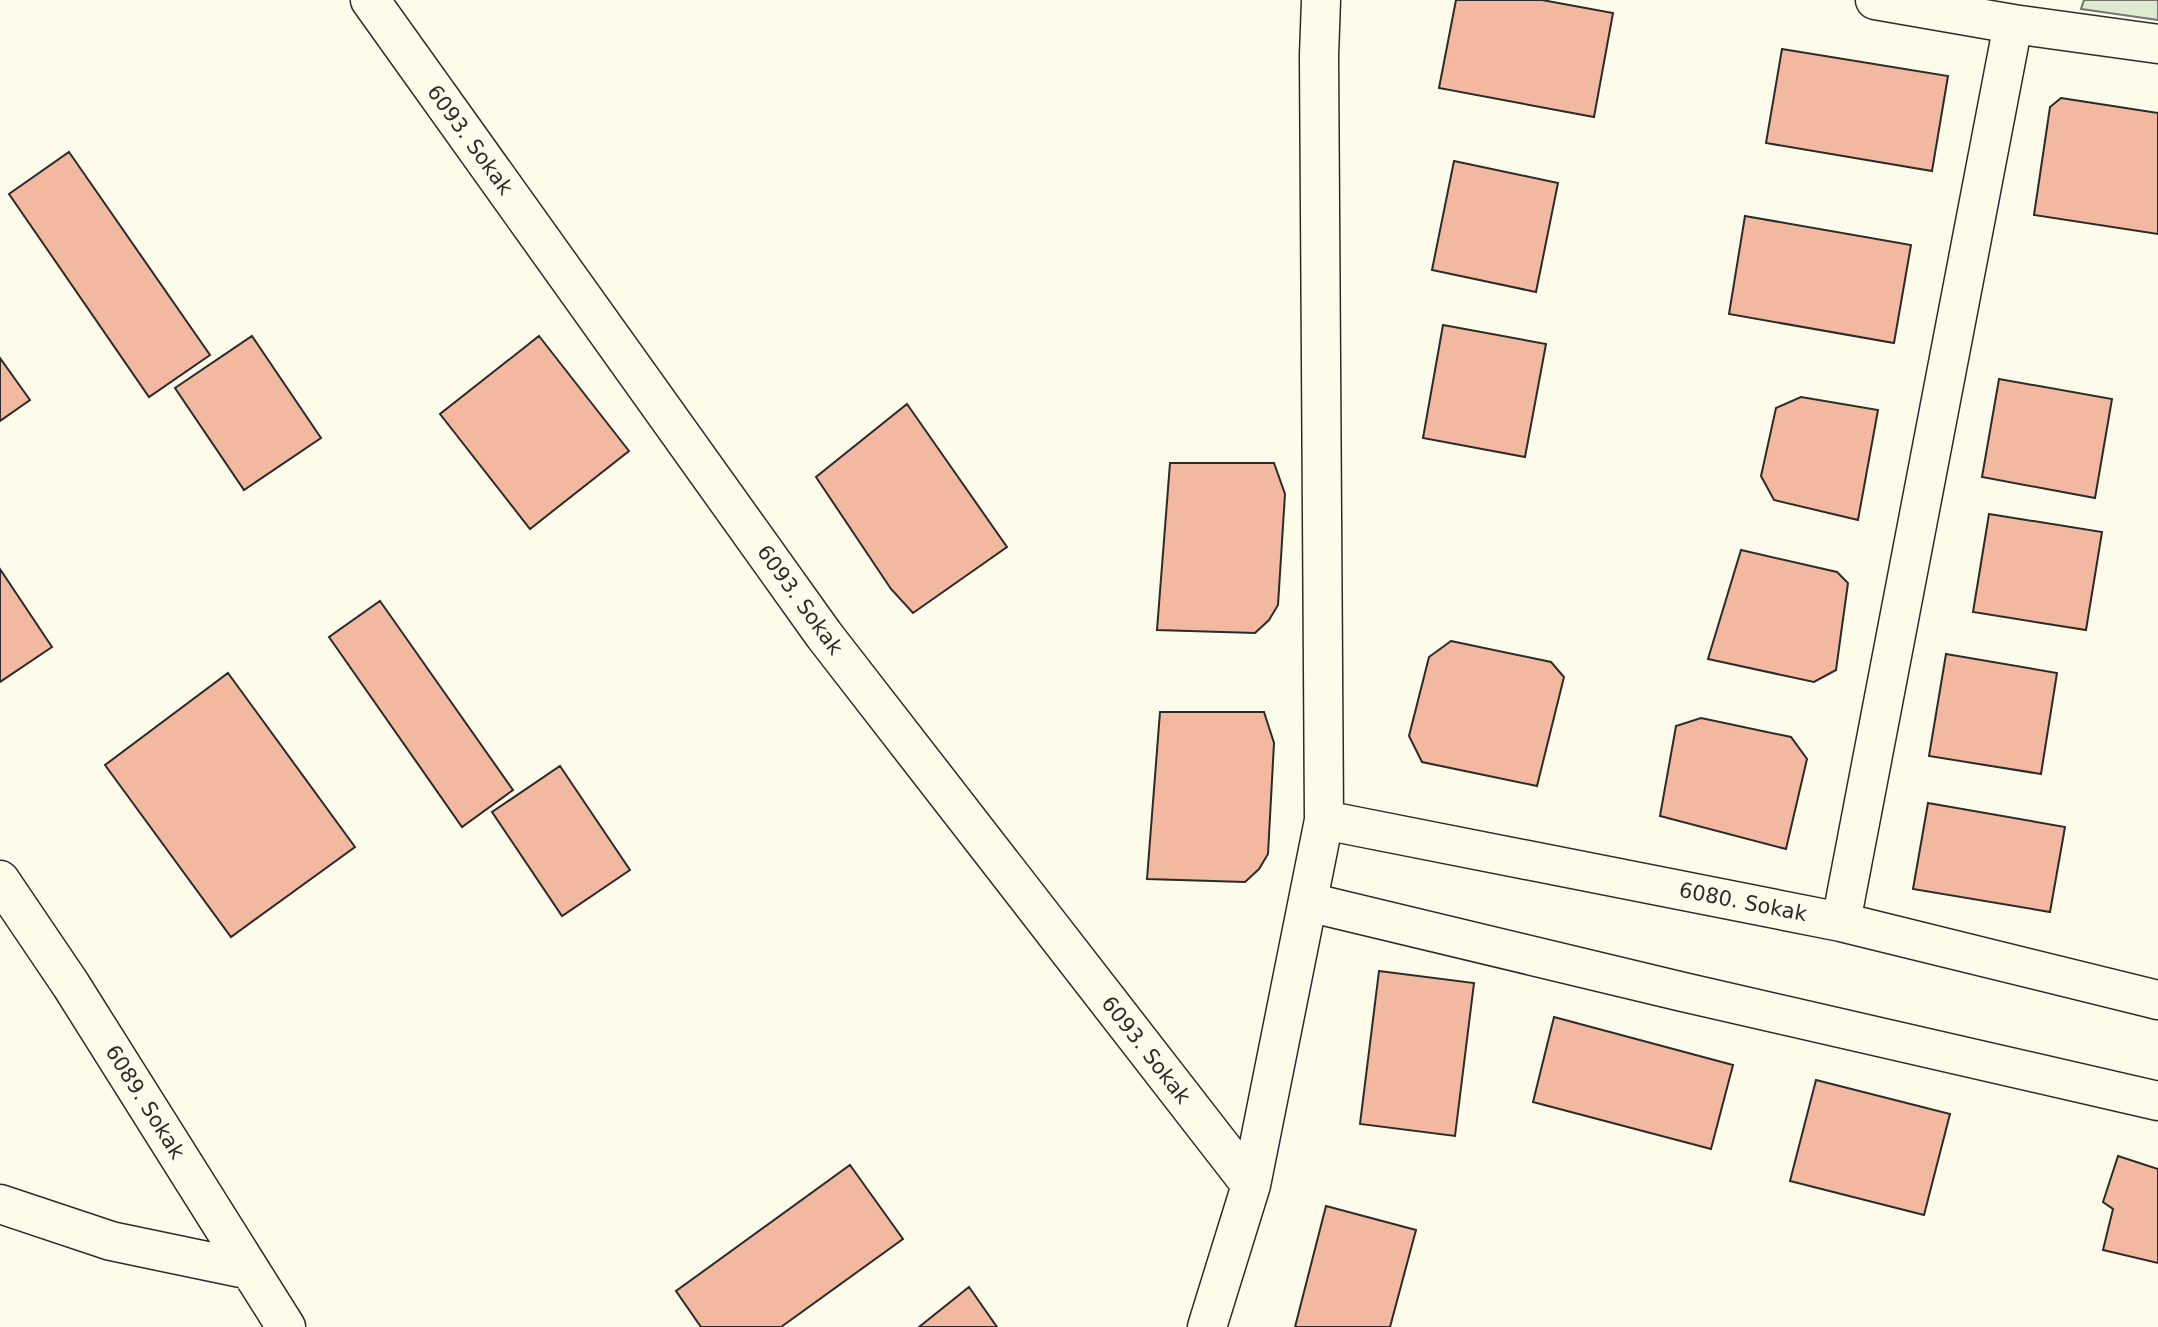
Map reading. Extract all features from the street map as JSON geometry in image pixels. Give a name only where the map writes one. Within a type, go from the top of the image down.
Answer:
[{"type":"street","name":"6093. Sokak","points":[[370,0],[824,635],[1251,1185]]},
{"type":"street","points":[[1207,1327],[1251,1185],[1324,820],[1321,0]]},
{"type":"street","points":[[1875,0],[2013,24],[2158,44]]},
{"type":"street","points":[[1841,922],[2013,24]]},
{"type":"street","name":"6080. Sokak","points":[[1324,820],[1841,922],[2158,1000]]},
{"type":"street","name":"6089. Sokak","points":[[0,880],[71,985],[286,1327]]},
{"type":"street","points":[[1308,902],[1683,992],[2158,1101]]},
{"type":"street","points":[[0,1205],[111,1241],[250,1270]]},
{"type":"green space","points":[[2084,0],[2158,0],[2158,20],[2081,9]]},
{"type":"building","points":[[1456,0],[1542,0],[1613,13],[1594,117],[1439,88]]},
{"type":"building","points":[[1782,49],[1948,76],[1932,171],[1766,143]]},
{"type":"building","points":[[2061,98],[2158,113],[2158,234],[2034,215],[2050,107]]},
{"type":"building","points":[[69,152],[210,355],[149,397],[9,194]]},
{"type":"building","points":[[1454,161],[1558,183],[1536,292],[1432,270]]},
{"type":"building","points":[[1745,216],[1911,245],[1894,343],[1729,314]]},
{"type":"building","points":[[1443,325],[1546,344],[1525,457],[1423,438]]},
{"type":"building","points":[[252,336],[321,438],[244,490],[175,388]]},
{"type":"building","points":[[539,336],[629,451],[530,529],[440,414]]},
{"type":"building","points":[[0,358],[30,400],[0,421]]},
{"type":"building","points":[[1999,379],[2112,399],[2095,498],[1982,477]]},
{"type":"building","points":[[1801,397],[1878,410],[1858,520],[1774,500],[1761,476],[1776,408]]},
{"type":"building","points":[[907,404],[1007,547],[913,613],[891,589],[816,477]]},
{"type":"building","points":[[1170,463],[1274,463],[1285,494],[1278,605],[1269,620],[1255,633],[1157,630]]},
{"type":"building","points":[[1989,514],[2102,532],[2086,630],[1973,612]]},
{"type":"building","points":[[1741,550],[1837,572],[1848,583],[1836,670],[1814,682],[1708,659]]},
{"type":"building","points":[[0,569],[52,647],[0,682]]},
{"type":"building","points":[[380,601],[513,790],[462,827],[329,637]]},
{"type":"building","points":[[1451,641],[1551,662],[1564,677],[1537,786],[1422,762],[1409,736],[1429,657]]},
{"type":"building","points":[[1946,654],[2057,673],[2041,774],[1929,756]]},
{"type":"building","points":[[228,673],[355,847],[231,937],[105,765]]},
{"type":"building","points":[[1160,712],[1264,712],[1274,743],[1268,854],[1259,869],[1245,882],[1147,879]]},
{"type":"building","points":[[1701,718],[1791,737],[1807,759],[1786,849],[1660,816],[1676,726]]},
{"type":"building","points":[[560,766],[630,870],[562,916],[492,812]]},
{"type":"building","points":[[1928,803],[2065,827],[2050,912],[1913,889]]},
{"type":"building","points":[[1379,971],[1474,983],[1455,1136],[1360,1124]]},
{"type":"building","points":[[1554,1017],[1733,1065],[1711,1149],[1533,1102]]},
{"type":"building","points":[[1816,1080],[1950,1114],[1924,1215],[1790,1181]]},
{"type":"building","points":[[2118,1156],[2158,1169],[2158,1263],[2103,1250],[2113,1209],[2103,1202]]},
{"type":"building","points":[[850,1165],[903,1239],[781,1327],[701,1327],[676,1291]]},
{"type":"building","points":[[1326,1206],[1416,1230],[1390,1327],[1295,1327]]},
{"type":"building","points":[[969,1287],[997,1327],[919,1327]]}]
